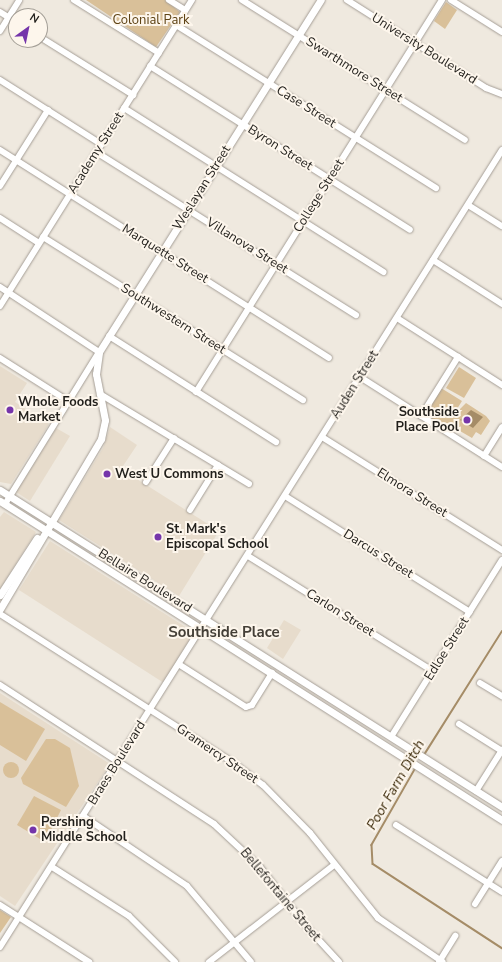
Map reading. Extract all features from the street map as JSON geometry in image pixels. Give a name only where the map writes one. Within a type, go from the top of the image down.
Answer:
[{"type":"main road","name":"Weslayan Street","points":[[98,352],[321,0]]},
{"type":"main road","points":[[0,609],[13,581],[101,439],[105,420],[96,374],[98,352]]},
{"type":"main road","name":"Bellaire Boulevard","points":[[0,490],[502,808]]},
{"type":"main road","name":"Bellaire Boulevard","points":[[2,502],[502,820]]},
{"type":"main road","points":[[86,555],[91,547]]},
{"type":"main road","points":[[0,595],[13,581]]},
{"type":"main road","points":[[142,591],[147,582]]},
{"type":"main road","points":[[286,683],[292,674]]},
{"type":"main road","points":[[340,717],[346,708]]},
{"type":"main road","points":[[385,746],[392,737]]},
{"type":"main road","points":[[474,803],[476,791]]},
{"type":"street","points":[[74,0],[159,53]]},
{"type":"street","points":[[169,0],[186,10]]},
{"type":"street","name":"Academy Street","points":[[0,306],[192,0]]},
{"type":"street","name":"Swarthmore Street","points":[[242,0],[465,140]]},
{"type":"street","name":"University Boulevard","points":[[347,0],[486,88],[502,94]]},
{"type":"street","name":"College Street","points":[[196,392],[384,90],[442,0]]},
{"type":"street","points":[[451,0],[502,32]]},
{"type":"street","points":[[0,32],[8,20]]},
{"type":"street","name":"Case Street","points":[[176,25],[436,188]]},
{"type":"street","points":[[48,42],[132,95]]},
{"type":"street","name":"Byron Street","points":[[150,66],[410,230]]},
{"type":"street","points":[[0,80],[101,144]]},
{"type":"street","points":[[124,108],[383,272]]},
{"type":"street","points":[[0,186],[48,110]]},
{"type":"street","name":"Marquette Street","points":[[0,150],[329,358]]},
{"type":"street","name":"Auden Street","points":[[208,621],[502,150]]},
{"type":"street","name":"Villanova Street","points":[[96,152],[356,315]]},
{"type":"street","points":[[468,205],[502,226]]},
{"type":"street","points":[[0,218],[39,243]]},
{"type":"street","name":"Southwestern Street","points":[[43,237],[303,400]]},
{"type":"street","points":[[433,260],[502,304]]},
{"type":"street","points":[[0,287],[98,352]]},
{"type":"street","points":[[397,318],[502,384]]},
{"type":"street","points":[[109,336],[276,442]]},
{"type":"street","name":"Weslayan Street","points":[[2,502],[10,496],[98,352]]},
{"type":"street","points":[[421,416],[458,357]]},
{"type":"street","points":[[0,358],[68,402]]},
{"type":"street","points":[[84,376],[96,374]]},
{"type":"street","points":[[360,378],[502,467]]},
{"type":"street","points":[[100,394],[249,484]]},
{"type":"street","points":[[484,456],[502,427]]},
{"type":"street","name":"Elmora Street","points":[[322,437],[502,550]]},
{"type":"street","points":[[146,482],[174,438]]},
{"type":"street","points":[[190,510],[218,465]]},
{"type":"street","name":"Darcus Street","points":[[285,496],[470,612]]},
{"type":"street","name":"Carlon Street","points":[[248,556],[433,671]]},
{"type":"street","name":"Edloe Street","points":[[392,737],[502,560]]},
{"type":"street","name":"Gramercy Street","points":[[0,614],[150,710],[263,785],[290,812],[378,918],[441,961]]},
{"type":"street","name":"Braes Boulevard","points":[[0,946],[52,867],[150,710],[208,621]]},
{"type":"street","points":[[180,665],[246,707],[252,705],[272,674]]},
{"type":"street","points":[[480,682],[502,696]]},
{"type":"street","name":"Bellefontaine Street","points":[[0,685],[214,824],[250,856],[287,902],[339,962]]},
{"type":"street","points":[[459,724],[502,751],[476,791]]},
{"type":"street","points":[[83,816],[188,886],[251,962]]},
{"type":"street","points":[[396,825],[502,892]]},
{"type":"street","points":[[475,904],[502,862]]},
{"type":"street","points":[[209,962],[334,865]]},
{"type":"street","points":[[52,867],[129,916],[176,962]]},
{"type":"street","points":[[0,905],[89,962]]},
{"type":"street","points":[[441,961],[455,936]]},
{"type":"shaded area","points":[[0,366],[27,383],[15,402],[49,424],[11,484],[0,482]]},
{"type":"shaded area","points":[[471,410],[483,417],[473,428],[460,420]]},
{"type":"shaded area","name":"St. Mark's Episcopal School","points":[[110,427],[137,445],[121,469],[219,531],[179,596],[59,520],[103,448]]},
{"type":"shaded area","points":[[56,428],[70,436],[30,501],[16,492]]},
{"type":"shaded area","points":[[4,512],[36,532],[0,589],[0,517]]},
{"type":"shaded area","points":[[50,541],[195,633],[164,683],[19,590]]},
{"type":"shaded area","points":[[284,620],[301,630],[283,659],[267,648]]},
{"type":"shaded area","name":"Pershing Middle School","points":[[0,693],[110,764],[15,906],[0,896]]},
{"type":"green space","name":"Colonial Park","points":[[86,0],[165,0],[180,12],[156,47]]},
{"type":"green space","points":[[446,2],[457,10],[445,29],[434,21]]},
{"type":"green space","points":[[459,367],[476,378],[464,398],[446,388]]},
{"type":"green space","points":[[441,388],[462,401],[452,417],[466,403],[486,416],[490,421],[481,435],[476,432],[472,438],[448,424],[445,428],[429,419],[429,407]]},
{"type":"green space","points":[[0,702],[45,729],[26,761],[0,745]]},
{"type":"green space","points":[[46,739],[55,739],[70,748],[79,786],[66,807],[23,784],[21,778]]},
{"type":"green space","points":[[8,762],[14,762],[19,767],[17,776],[14,778],[8,778],[3,773],[3,767]]},
{"type":"green space","points":[[34,796],[61,810],[45,842],[17,825]]},
{"type":"green space","points":[[0,910],[11,917],[0,933]]},
{"type":"waterway","name":"Poor Farm Ditch","points":[[424,755],[502,631]]},
{"type":"waterway","name":"Poor Farm Ditch","points":[[416,768],[372,845],[373,864],[502,948]]},
{"type":"place","name":"Whole Foods Market","points":[[10,410]]},
{"type":"place","name":"Southside Place Pool","points":[[467,420]]},
{"type":"place","name":"West U Commons","points":[[107,474]]},
{"type":"place","name":"St. Mark's Episcopal School","points":[[158,537]]},
{"type":"place","name":"Pershing Middle School","points":[[33,830]]},
{"type":"district","name":"Southside Place","points":[[224,633]]}]
